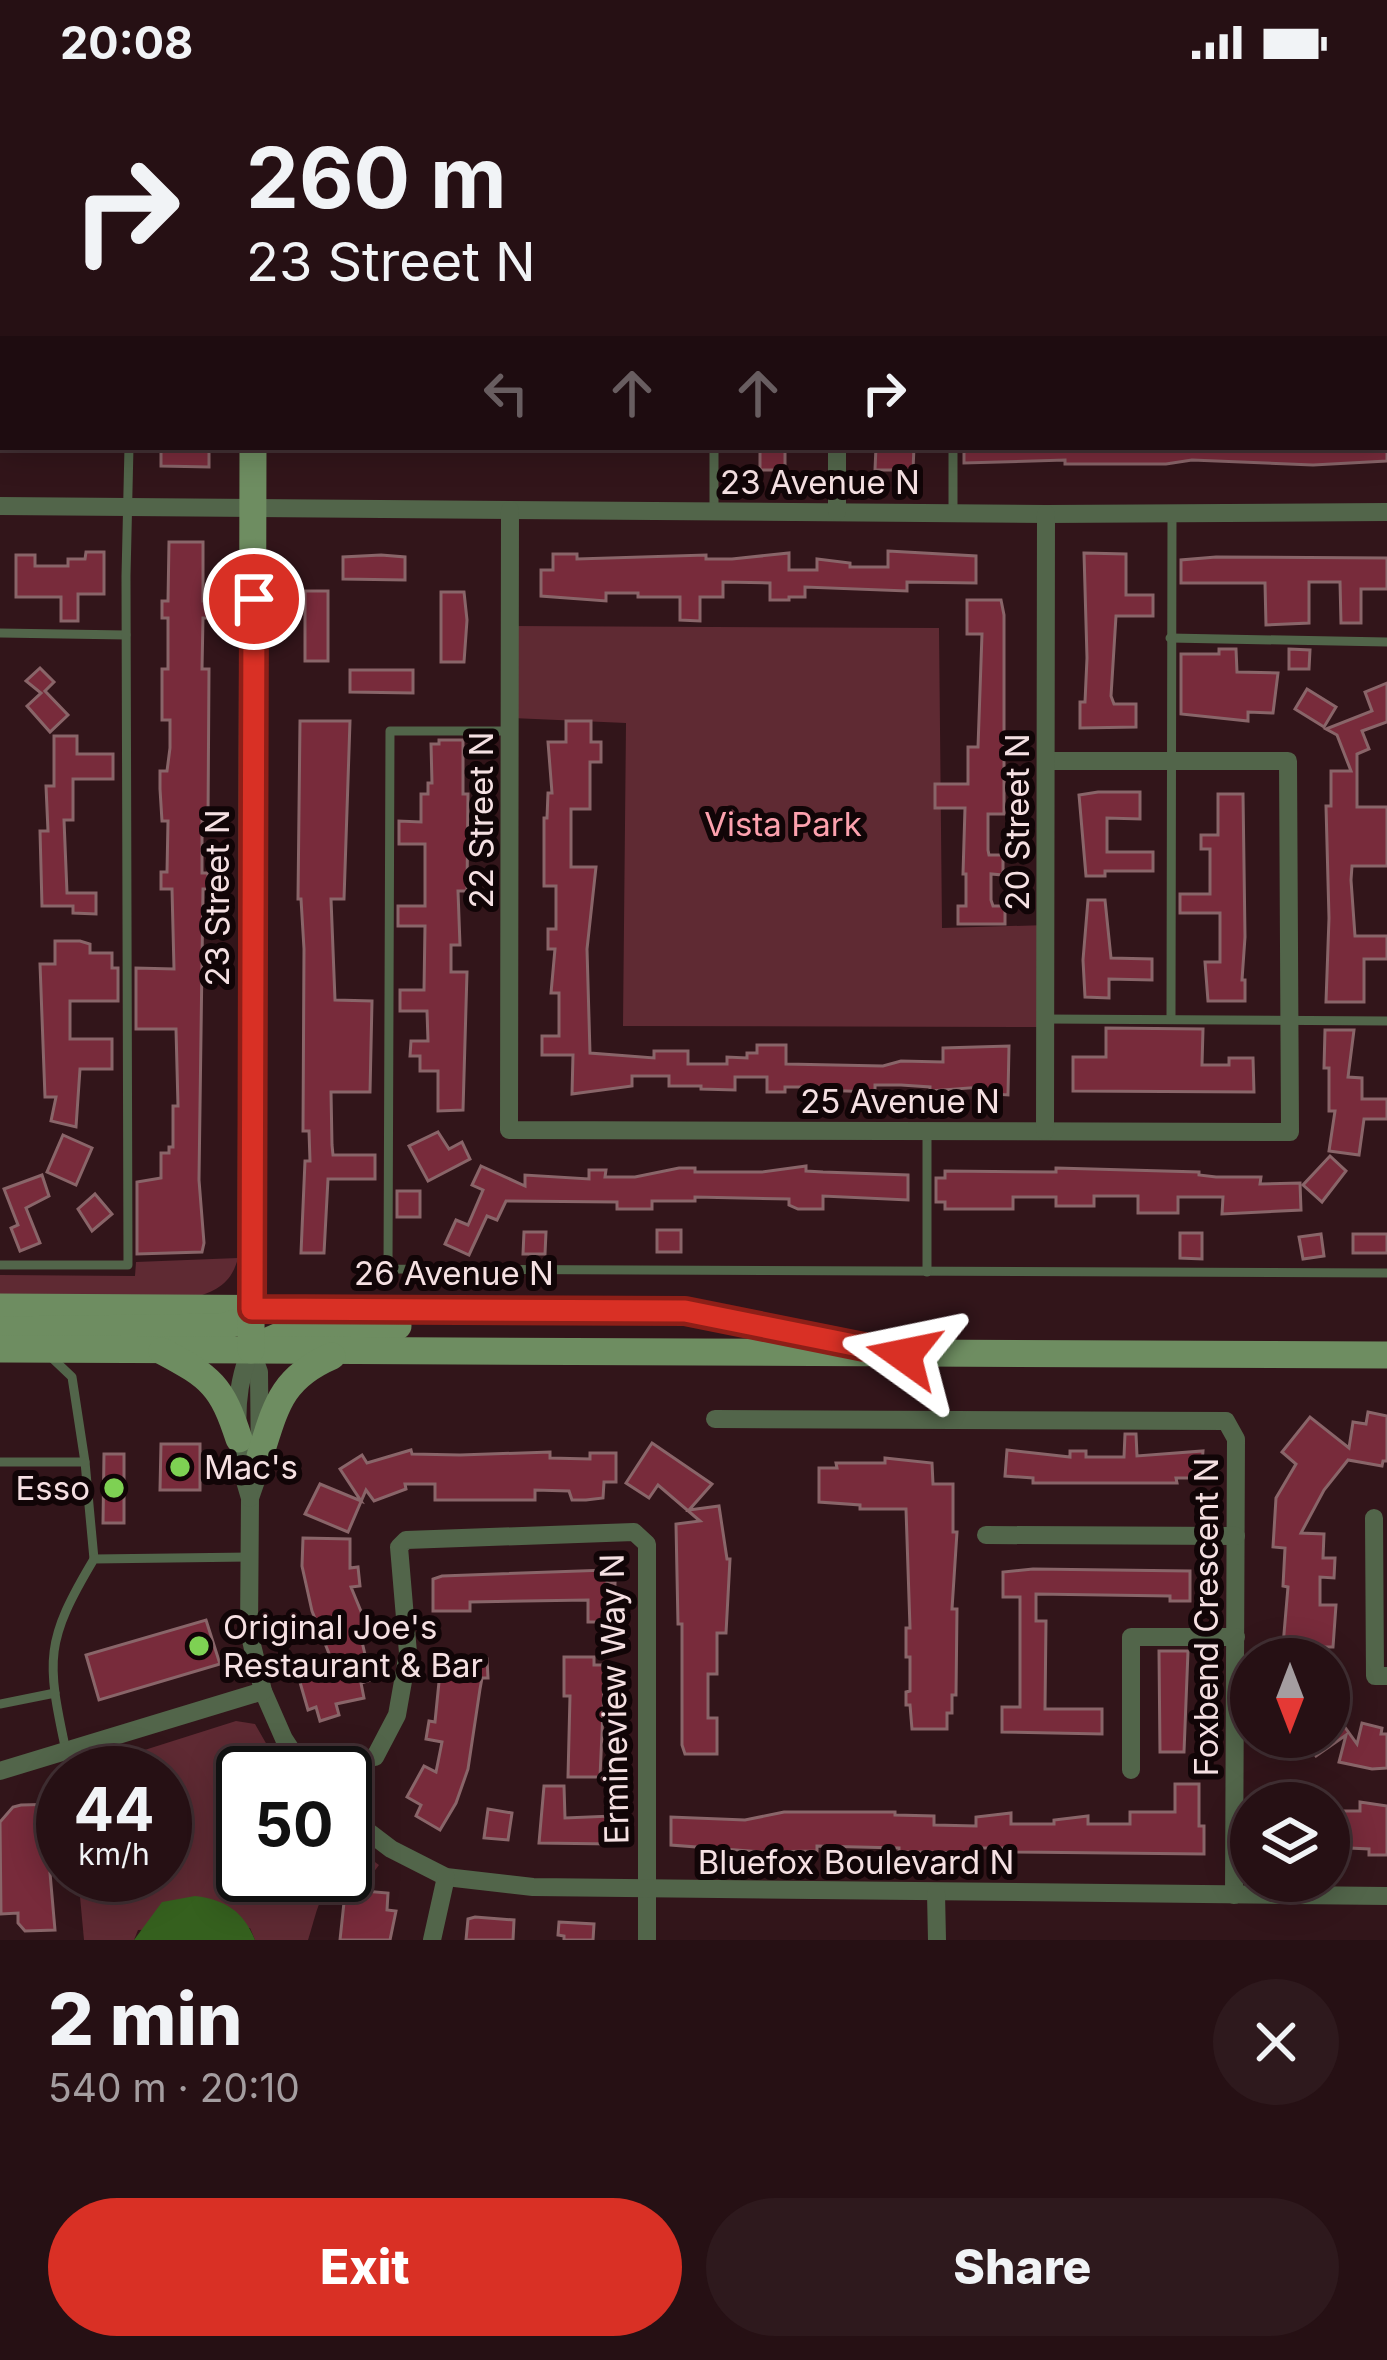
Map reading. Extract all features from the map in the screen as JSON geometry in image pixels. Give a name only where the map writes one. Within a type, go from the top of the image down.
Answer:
[{"type":"main road","name":"23 Street N","points":[[251,1350],[254,450]]},
{"type":"main road","name":"26 Avenue N","points":[[0,1307],[685,1311],[904,1355]]},
{"type":"main road","points":[[0,1330],[222,1327],[241,1322],[252,1309]]},
{"type":"main road","points":[[251,1350],[293,1330],[488,1322],[542,1309]]},
{"type":"main road","name":"26 Avenue N","points":[[0,1349],[1387,1355]]},
{"type":"main road","points":[[158,1349],[213,1381],[249,1448],[292,1380],[306,1367],[341,1352]]},
{"type":"street","points":[[837,450],[837,512]]},
{"type":"street","name":"23 Avenue N","points":[[0,506],[1387,512]]},
{"type":"street","name":"22 Street N","points":[[509,1130],[510,510]]},
{"type":"street","name":"20 Street N","points":[[1045,1131],[1046,514]]},
{"type":"street","points":[[1048,761],[1288,761],[1289,1021]]},
{"type":"street","name":"25 Avenue N","points":[[509,1130],[1290,1132],[1289,1021]]},
{"type":"street","name":"23 Street N","points":[[251,1350],[259,1372],[249,1448],[248,1632],[262,1690]]},
{"type":"street","name":"Foxbend Crescent N","points":[[715,1419],[1226,1421],[1236,1438],[1235,1782]]},
{"type":"street","points":[[1374,1518],[1375,1676],[1387,1676]]},
{"type":"street","name":"Ermineview Way N","points":[[375,1757],[397,1715],[408,1653],[399,1547],[406,1540],[634,1532],[646,1544],[647,1891]]},
{"type":"street","points":[[986,1535],[1236,1536]]},
{"type":"street","points":[[1131,1770],[1131,1636],[1236,1636]]},
{"type":"street","points":[[82,1746],[262,1690],[289,1746]]},
{"type":"street","points":[[0,1771],[36,1760]]},
{"type":"street","name":"Bluefox Boulevard N","points":[[372,1835],[446,1877],[533,1887],[1230,1895]]},
{"type":"street","points":[[432,1940],[446,1877]]},
{"type":"street","points":[[647,1891],[647,1940]]},
{"type":"street","points":[[936,1893],[937,1940]]},
{"type":"street","name":"Bluefox Boulevard N","points":[[1350,1896],[1387,1896]]},
{"type":"lane","points":[[0,1265],[128,1264],[130,450]]},
{"type":"lane","points":[[714,450],[715,511]]},
{"type":"lane","points":[[952,450],[952,513]]},
{"type":"lane","points":[[1171,1018],[1172,513]]},
{"type":"lane","points":[[0,633],[126,635]]},
{"type":"lane","points":[[1170,638],[1387,642]]},
{"type":"lane","points":[[512,730],[390,730],[388,1269],[1387,1273]]},
{"type":"lane","points":[[1046,1019],[1387,1021]]},
{"type":"lane","points":[[927,1131],[927,1272]]},
{"type":"lane","points":[[44,1350],[72,1377],[94,1559],[53,1643],[55,1693],[65,1746]]},
{"type":"lane","points":[[72,1377],[92,1350]]},
{"type":"lane","points":[[0,1462],[85,1462]]},
{"type":"lane","points":[[94,1559],[250,1557]]},
{"type":"lane","points":[[0,1704],[55,1693]]},
{"type":"green space","name":"Vista Park","points":[[513,626],[939,628],[942,928],[1047,925],[1046,1027],[623,1026],[626,723],[512,718]]},
{"type":"green space","points":[[238,1258],[221,1286],[191,1299],[0,1301],[0,1275],[135,1276],[136,1262]]},
{"type":"green space","points":[[236,1721],[255,1724],[268,1746],[216,1746],[216,1902],[320,1902],[308,1940],[255,1940],[250,1928],[138,1930],[134,1940],[84,1940],[80,1902],[192,1902],[192,1746],[157,1746]]},
{"type":"shaded area","points":[[192,1897],[216,1900],[232,1909],[255,1940],[134,1940],[162,1902],[192,1902]]},
{"type":"building","points":[[161,450],[209,450],[209,467],[161,466]]},
{"type":"building","points":[[760,450],[785,450],[785,470],[760,470]]},
{"type":"building","points":[[876,450],[914,450],[913,470],[875,470]]},
{"type":"building","points":[[964,450],[1387,450],[1387,461],[1313,465],[1192,460],[1166,464],[964,463]]},
{"type":"building","points":[[169,542],[203,542],[203,601],[209,601],[209,618],[203,618],[202,669],[209,669],[208,821],[202,821],[202,873],[208,873],[208,889],[203,889],[199,1180],[204,1243],[202,1252],[137,1254],[137,1182],[161,1178],[161,1153],[173,1147],[173,1106],[178,1106],[176,1029],[136,1029],[136,968],[174,969],[172,889],[161,889],[161,872],[167,872],[168,821],[162,821],[160,771],[167,771],[170,748],[170,720],[162,720],[168,618],[162,618],[162,601],[168,601]]},
{"type":"building","points":[[888,551],[976,556],[976,583],[907,582],[907,591],[805,587],[805,597],[770,600],[770,583],[723,582],[723,597],[700,597],[700,621],[680,620],[680,597],[606,593],[606,601],[541,596],[541,570],[553,570],[553,554],[577,554],[577,559],[706,555],[706,559],[732,559],[789,553],[789,570],[817,570],[817,559],[850,563],[850,567],[888,567]]},
{"type":"building","points":[[86,552],[104,552],[104,594],[78,594],[78,621],[61,621],[61,597],[16,597],[16,555],[35,555],[35,566],[68,566],[68,559],[85,559]]},
{"type":"building","points":[[1084,553],[1126,554],[1126,595],[1153,595],[1153,616],[1116,616],[1111,696],[1114,704],[1136,704],[1136,727],[1080,728],[1087,658]]},
{"type":"building","points":[[343,557],[405,557],[405,580],[343,579]]},
{"type":"building","points":[[1387,558],[1387,589],[1361,589],[1361,623],[1341,623],[1340,582],[1309,582],[1309,623],[1266,625],[1265,583],[1181,583],[1181,560]]},
{"type":"building","points":[[305,591],[328,591],[328,661],[305,661]]},
{"type":"building","points":[[441,592],[464,592],[464,662],[441,662]]},
{"type":"building","points":[[967,600],[1001,600],[1004,615],[1004,814],[988,814],[988,850],[989,855],[1003,855],[1003,875],[991,874],[991,900],[993,906],[1005,906],[1005,924],[958,924],[958,906],[966,906],[965,808],[935,808],[935,784],[968,784],[968,747],[978,747],[982,634],[967,634]]},
{"type":"building","points":[[1219,649],[1236,649],[1237,672],[1278,673],[1273,713],[1248,712],[1248,721],[1181,714],[1181,654],[1219,654]]},
{"type":"building","points":[[1289,649],[1310,650],[1309,669],[1289,669]]},
{"type":"building","points":[[40,668],[54,682],[45,691],[68,715],[50,732],[27,706],[41,693],[26,681]]},
{"type":"building","points":[[350,670],[413,670],[413,693],[350,692]]},
{"type":"building","points":[[1387,683],[1387,722],[1362,731],[1369,749],[1357,754],[1357,807],[1387,807],[1387,866],[1352,866],[1351,880],[1355,936],[1387,936],[1387,959],[1364,959],[1364,1002],[1326,1002],[1326,806],[1331,806],[1331,771],[1351,771],[1337,735],[1326,729],[1372,711],[1365,692]]},
{"type":"building","points":[[1307,689],[1336,707],[1324,727],[1295,709]]},
{"type":"building","points":[[300,721],[350,721],[344,899],[331,899],[335,1000],[372,1001],[370,1092],[331,1092],[333,1155],[375,1155],[375,1179],[328,1179],[324,1253],[301,1253],[305,1161],[310,1161],[309,1131],[303,1131]]},
{"type":"building","points":[[566,721],[591,721],[591,742],[601,742],[601,762],[590,762],[590,809],[571,809],[571,867],[596,867],[587,949],[590,1053],[654,1058],[654,1051],[688,1051],[688,1064],[727,1064],[727,1057],[747,1058],[747,1053],[757,1053],[757,1045],[786,1045],[786,1064],[883,1066],[901,1061],[943,1062],[943,1048],[1009,1046],[1008,1095],[981,1093],[981,1087],[930,1091],[930,1087],[901,1085],[875,1085],[875,1092],[785,1087],[785,1092],[767,1092],[767,1077],[735,1077],[735,1090],[701,1089],[669,1086],[669,1076],[632,1076],[632,1086],[572,1094],[573,1055],[542,1055],[542,1036],[559,1036],[559,993],[551,993],[555,949],[548,949],[548,929],[556,929],[556,886],[544,886],[544,818],[548,793],[552,793],[548,742],[566,742]]},
{"type":"building","points":[[54,736],[77,736],[77,754],[113,754],[113,779],[73,779],[73,820],[64,820],[67,893],[96,893],[96,914],[73,913],[73,906],[42,906],[40,831],[48,831],[46,786],[54,786]]},
{"type":"building","points":[[463,740],[463,794],[468,794],[467,891],[458,891],[460,945],[451,945],[451,972],[467,972],[463,1110],[438,1111],[438,1071],[420,1071],[420,1056],[410,1056],[411,1041],[428,1041],[427,1011],[400,1011],[400,990],[424,990],[425,926],[398,926],[398,906],[425,906],[425,844],[399,844],[399,821],[421,822],[421,794],[428,794],[428,783],[432,783],[431,744]]},
{"type":"building","points":[[1140,792],[1140,819],[1107,818],[1107,852],[1153,852],[1153,871],[1086,876],[1079,795]]},
{"type":"building","points":[[1218,794],[1243,794],[1245,1001],[1208,1001],[1205,962],[1220,962],[1220,913],[1180,913],[1180,894],[1210,894],[1210,849],[1201,849],[1201,835],[1218,835]]},
{"type":"building","points":[[1088,900],[1105,900],[1111,958],[1152,959],[1152,980],[1109,979],[1109,998],[1085,997]]},
{"type":"building","points":[[55,941],[80,941],[90,944],[90,953],[112,953],[112,968],[118,968],[118,1001],[70,1001],[70,1039],[112,1039],[112,1069],[80,1069],[76,1127],[51,1121],[56,1097],[45,1097],[40,964],[55,964]]},
{"type":"building","points":[[1106,1028],[1203,1029],[1202,1065],[1229,1065],[1229,1058],[1253,1058],[1254,1092],[1073,1091],[1073,1057],[1106,1057]]},
{"type":"building","points":[[1325,1030],[1354,1030],[1348,1077],[1362,1078],[1362,1099],[1387,1099],[1387,1119],[1364,1119],[1359,1155],[1329,1151],[1335,1111],[1329,1111]]},
{"type":"building","points":[[438,1132],[449,1149],[462,1142],[470,1159],[428,1181],[409,1146]]},
{"type":"building","points":[[63,1135],[92,1148],[76,1185],[47,1172]]},
{"type":"building","points":[[1330,1156],[1346,1171],[1322,1202],[1303,1185]]},
{"type":"building","points":[[481,1166],[525,1186],[525,1175],[589,1179],[589,1170],[606,1170],[605,1177],[635,1177],[679,1168],[762,1172],[806,1166],[806,1171],[908,1175],[908,1200],[823,1196],[823,1209],[798,1209],[789,1205],[789,1199],[695,1197],[695,1201],[652,1201],[652,1209],[617,1209],[617,1202],[506,1201],[497,1220],[487,1216],[469,1255],[445,1244],[456,1220],[468,1225],[483,1190],[472,1185]]},
{"type":"building","points":[[1056,1168],[1199,1172],[1216,1177],[1261,1177],[1260,1184],[1300,1183],[1301,1210],[1222,1214],[1223,1197],[1178,1197],[1178,1213],[1138,1213],[1138,1196],[1094,1196],[1094,1206],[1056,1206],[1056,1197],[1013,1197],[1013,1209],[945,1209],[945,1202],[936,1202],[936,1178],[945,1178],[945,1171],[1056,1172]]},
{"type":"building","points":[[42,1175],[49,1196],[26,1208],[40,1243],[20,1251],[11,1228],[18,1225],[4,1189]]},
{"type":"building","points":[[397,1191],[420,1191],[420,1217],[397,1217]]},
{"type":"building","points":[[95,1194],[112,1214],[92,1231],[78,1209]]},
{"type":"building","points":[[657,1230],[681,1230],[681,1252],[657,1252]]},
{"type":"building","points":[[524,1232],[546,1232],[545,1254],[523,1254]]},
{"type":"building","points":[[1180,1233],[1202,1233],[1202,1259],[1180,1258]]},
{"type":"building","points":[[1321,1234],[1324,1256],[1303,1259],[1299,1237]]},
{"type":"building","points":[[1353,1234],[1387,1234],[1387,1253],[1353,1253]]},
{"type":"building","points":[[1368,1412],[1387,1416],[1387,1461],[1382,1466],[1348,1460],[1324,1490],[1301,1533],[1324,1534],[1323,1558],[1335,1558],[1334,1578],[1320,1577],[1320,1605],[1336,1605],[1334,1638],[1284,1638],[1288,1587],[1283,1586],[1285,1548],[1273,1547],[1276,1498],[1296,1464],[1282,1452],[1310,1417],[1349,1448],[1353,1422],[1366,1424]]},
{"type":"building","points":[[1125,1434],[1136,1434],[1137,1456],[1203,1451],[1201,1478],[1176,1478],[1177,1483],[1033,1483],[1033,1478],[1005,1476],[1007,1450],[1070,1457],[1070,1451],[1086,1451],[1086,1457],[1124,1457]]},
{"type":"building","points":[[652,1443],[712,1484],[689,1510],[719,1506],[730,1559],[726,1633],[717,1633],[717,1674],[708,1674],[708,1718],[717,1718],[717,1754],[685,1754],[682,1745],[676,1524],[700,1521],[658,1485],[649,1498],[626,1483]]},
{"type":"building","name":"Mac's","points":[[161,1444],[200,1444],[200,1490],[160,1490]]},
{"type":"building","points":[[411,1450],[412,1454],[460,1455],[550,1452],[550,1458],[590,1459],[590,1453],[616,1453],[616,1482],[604,1482],[603,1498],[586,1500],[572,1500],[569,1491],[535,1490],[535,1500],[435,1500],[435,1484],[405,1484],[406,1489],[374,1501],[366,1490],[348,1532],[305,1514],[320,1484],[361,1501],[340,1469],[362,1455],[367,1463]]},
{"type":"building","name":"Esso","points":[[104,1454],[124,1454],[124,1523],[103,1523]]},
{"type":"building","points":[[885,1458],[932,1463],[933,1484],[953,1484],[956,1695],[952,1695],[952,1713],[947,1713],[947,1729],[912,1729],[910,1705],[906,1705],[910,1657],[906,1657],[906,1628],[910,1628],[906,1509],[860,1509],[860,1505],[819,1502],[819,1468],[837,1468],[836,1463],[885,1463]]},
{"type":"building","points":[[303,1538],[350,1539],[350,1568],[358,1567],[360,1586],[351,1587],[367,1626],[359,1629],[371,1680],[361,1683],[364,1698],[336,1704],[339,1715],[320,1721],[316,1707],[308,1710],[297,1672],[332,1661],[312,1611],[302,1566]]},
{"type":"building","points":[[607,1570],[607,1583],[615,1583],[614,1616],[604,1615],[604,1622],[588,1622],[588,1600],[470,1602],[470,1611],[433,1611],[433,1579],[442,1576]]},
{"type":"building","points":[[1190,1571],[1190,1601],[1170,1601],[1170,1596],[1036,1594],[1036,1621],[1046,1621],[1045,1709],[1102,1709],[1102,1734],[1002,1732],[1002,1707],[1020,1707],[1020,1597],[1003,1597],[1003,1572]]},
{"type":"building","points":[[206,1620],[220,1664],[99,1700],[86,1655]]},
{"type":"building","points":[[1159,1651],[1188,1651],[1184,1752],[1160,1752]]},
{"type":"building","points":[[564,1657],[594,1657],[594,1665],[608,1665],[600,1777],[568,1777],[570,1696],[564,1696]]},
{"type":"building","points":[[487,1659],[488,1678],[482,1678],[468,1769],[440,1830],[416,1816],[421,1805],[407,1797],[424,1766],[436,1772],[442,1742],[426,1739],[429,1721],[435,1722],[441,1662]]},
{"type":"building","points":[[1362,1723],[1387,1734],[1387,1768],[1339,1762],[1350,1758],[1350,1734],[1357,1744]]},
{"type":"building","points":[[1175,1784],[1199,1784],[1204,1854],[1015,1852],[1015,1848],[899,1852],[899,1848],[817,1846],[817,1851],[762,1852],[671,1845],[671,1817],[745,1820],[784,1812],[895,1812],[934,1816],[934,1825],[976,1826],[976,1817],[1011,1813],[1011,1824],[1054,1824],[1054,1820],[1088,1816],[1088,1824],[1130,1824],[1130,1812],[1175,1812]]},
{"type":"building","points":[[544,1786],[564,1786],[565,1818],[612,1816],[612,1844],[539,1843]]},
{"type":"building","points":[[1360,1802],[1387,1806],[1387,1855],[1350,1848],[1350,1811],[1360,1811]]},
{"type":"building","points":[[21,1805],[36,1805],[36,1902],[53,1902],[55,1930],[25,1931],[18,1923],[18,1913],[1,1914],[0,1822]]},
{"type":"building","points":[[488,1809],[512,1813],[508,1840],[484,1838]]},
{"type":"building","points":[[372,1892],[388,1893],[387,1910],[396,1911],[390,1940],[340,1940],[344,1902],[372,1902]]},
{"type":"building","points":[[468,1919],[514,1920],[513,1940],[466,1940]]},
{"type":"building","points":[[559,1922],[594,1924],[593,1940],[564,1940],[558,1935]]},
{"type":"place","name":"Mac's","points":[[180,1467]]},
{"type":"place","name":"Esso","points":[[114,1488]]},
{"type":"place","name":"Original Joe's Restaurant & Bar","points":[[199,1646]]},
{"type":"route","points":[[254,599],[252,1309],[685,1311],[904,1355]]}]
